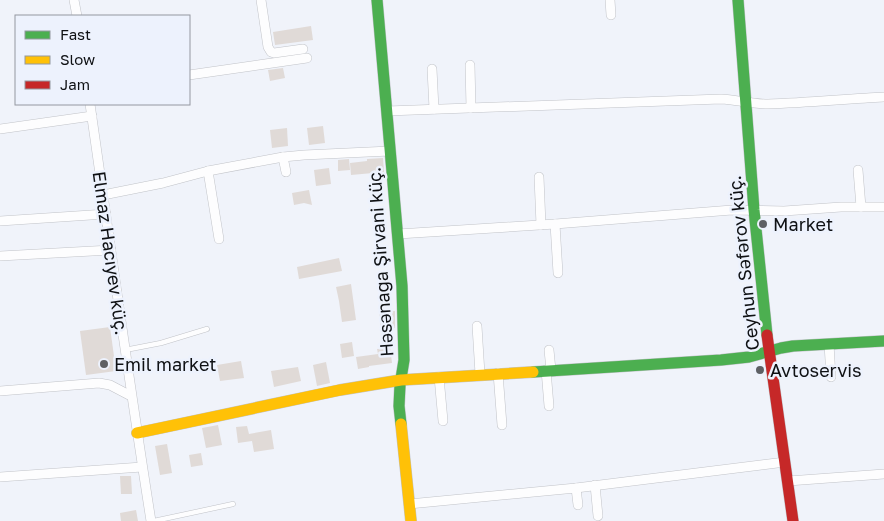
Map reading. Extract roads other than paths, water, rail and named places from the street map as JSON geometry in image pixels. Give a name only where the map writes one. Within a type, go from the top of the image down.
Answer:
[{"type":"street","points":[[74,0],[77,15]]},
{"type":"street","points":[[261,0],[268,47],[271,52],[302,49]]},
{"type":"street","name":"Həsənağa Şirvani küç.","points":[[377,0],[402,286],[404,366],[399,406],[411,521]]},
{"type":"street","points":[[610,0],[611,15]]},
{"type":"street","name":"Ceyhun Səfərov küç.","points":[[738,0],[754,210],[769,352],[793,521]]},
{"type":"street","points":[[190,75],[307,58]]},
{"type":"street","points":[[470,65],[471,108]]},
{"type":"street","points":[[432,70],[434,109]]},
{"type":"street","points":[[387,111],[722,99],[767,104],[884,97]]},
{"type":"street","name":"Elmaz Hacıyev küç.","points":[[90,105],[131,396],[152,521]]},
{"type":"street","points":[[0,129],[92,116]]},
{"type":"street","points":[[103,195],[163,183],[208,171],[283,157],[390,151]]},
{"type":"street","points":[[283,157],[286,172]]},
{"type":"street","points":[[858,170],[861,207]]},
{"type":"street","points":[[208,171],[219,239]]},
{"type":"street","points":[[539,177],[541,225]]},
{"type":"street","points":[[398,234],[732,210],[784,211],[884,207]]},
{"type":"street","points":[[0,220],[106,214]]},
{"type":"street","points":[[555,224],[558,273]]},
{"type":"street","points":[[0,256],[111,250]]},
{"type":"street","points":[[477,326],[480,374]]},
{"type":"street","points":[[137,433],[340,390],[401,380],[721,360],[749,357],[793,346],[884,341]]},
{"type":"street","points":[[829,344],[831,377]]},
{"type":"street","points":[[548,406],[549,350]]},
{"type":"street","points":[[498,373],[502,425]]},
{"type":"street","points":[[439,377],[444,421]]},
{"type":"street","points":[[0,391],[99,384],[110,385],[131,396]]},
{"type":"street","points":[[409,504],[576,488],[785,462]]},
{"type":"street","points":[[0,477],[142,467]]},
{"type":"street","points":[[788,481],[884,474]]},
{"type":"street","points":[[595,485],[598,516]]},
{"type":"street","points":[[576,488],[578,505]]},
{"type":"lane","points":[[125,350],[161,343],[208,329]]},
{"type":"lane","points":[[152,521],[233,504]]},
{"type":"place","name":"Market","points":[[763,224]]},
{"type":"place","name":"Emil market","points":[[104,364]]},
{"type":"place","name":"Avtoservis","points":[[760,370]]}]
